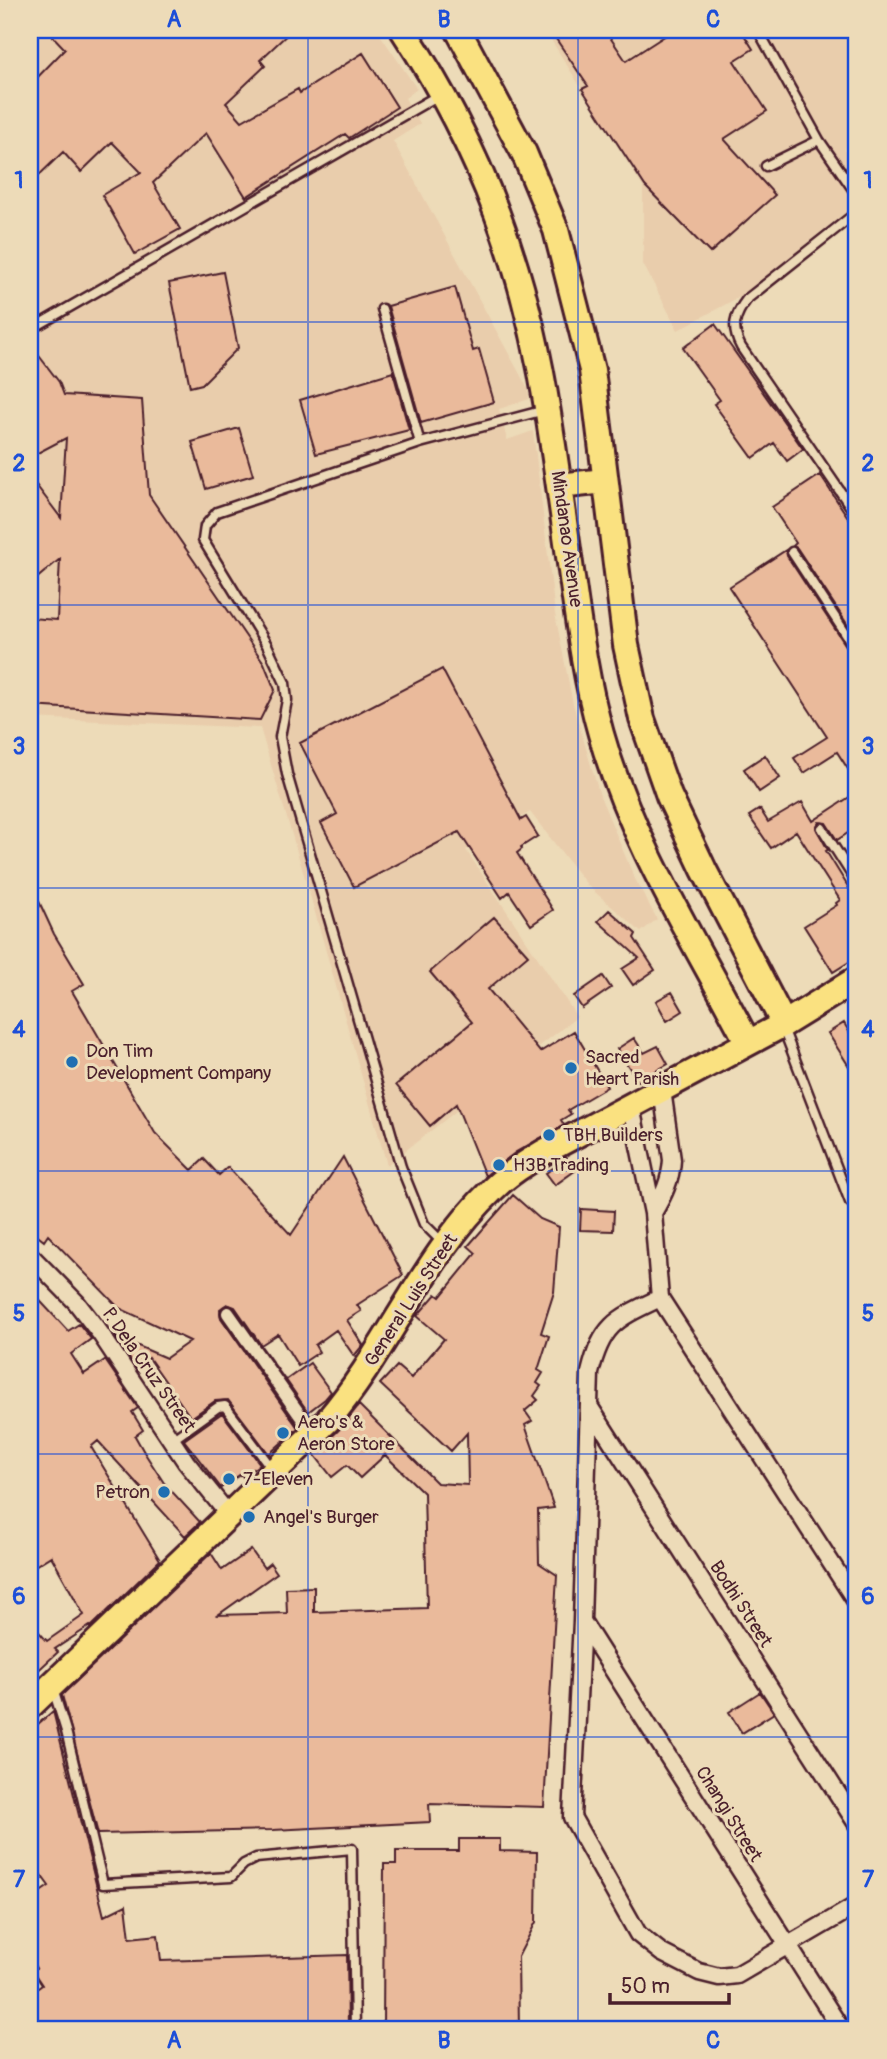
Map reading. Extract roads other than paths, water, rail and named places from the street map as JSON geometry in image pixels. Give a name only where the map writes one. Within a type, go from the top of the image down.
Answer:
[{"type":"main road","name":"Mindanao Avenue","points":[[404,30],[443,93],[489,188],[526,302],[548,409],[585,664],[601,735],[629,814],[748,1043]]},
{"type":"main road","points":[[458,30],[524,153],[556,230],[592,370],[626,645],[642,719],[669,796],[783,1024]]},
{"type":"main road","points":[[559,486],[605,481]]},
{"type":"main road","name":"General Luis Street","points":[[30,1706],[228,1514],[275,1473],[349,1396],[445,1245],[493,1189],[517,1169],[581,1131],[631,1107],[783,1024],[857,979]]},
{"type":"main road","points":[[735,1017],[771,999]]},
{"type":"street","points":[[653,1213],[670,1179],[672,1160],[662,1090]]},
{"type":"street","points":[[631,1107],[653,1213],[660,1298],[857,1603]]},
{"type":"street","name":"P. Dela Cruz Street","points":[[30,1255],[76,1302],[100,1333],[172,1440],[228,1514]]},
{"type":"street","points":[[660,1298],[609,1328],[600,1341],[590,1373],[572,1817],[638,1934],[662,1954],[699,1972],[719,1977],[737,1975],[857,1905]]},
{"type":"street","points":[[228,1313],[314,1435]]},
{"type":"street","name":"Bodhi Street","points":[[589,1406],[857,1824]]},
{"type":"street","name":"Changi Street","points":[[582,1621],[839,2028]]},
{"type":"lane","points":[[758,30],[819,140],[857,195]]},
{"type":"lane","points":[[40,324],[443,93]]},
{"type":"lane","points":[[765,166],[819,140]]},
{"type":"lane","points":[[857,212],[747,299],[738,309],[734,334],[857,514]]},
{"type":"lane","points":[[382,309],[420,443]]},
{"type":"lane","points":[[445,1245],[424,1224],[401,1167],[287,774],[280,737],[287,699],[285,683],[267,645],[203,540],[205,526],[217,512],[420,443],[548,409]]},
{"type":"lane","points":[[792,552],[857,651]]},
{"type":"lane","points":[[822,828],[857,883]]},
{"type":"lane","points":[[783,1024],[850,1202]]},
{"type":"lane","points":[[172,1440],[218,1407],[225,1406],[275,1473]]},
{"type":"lane","points":[[52,1685],[66,1731],[103,1884],[231,1877],[244,1864],[256,1858],[352,1849],[355,2029]]},
{"type":"place","name":"Don Tim Development Company","points":[[72,1062]]},
{"type":"place","name":"Sacred Heart Parish","points":[[571,1068]]},
{"type":"place","name":"TBH Builders","points":[[549,1135]]},
{"type":"place","name":"H3B Trading","points":[[499,1165]]},
{"type":"place","name":"Aero's & Aeron Store","points":[[283,1433]]},
{"type":"place","name":"7-Eleven","points":[[229,1479]]},
{"type":"place","name":"Petron","points":[[164,1492]]},
{"type":"place","name":"Angel's Burger","points":[[249,1517]]}]
